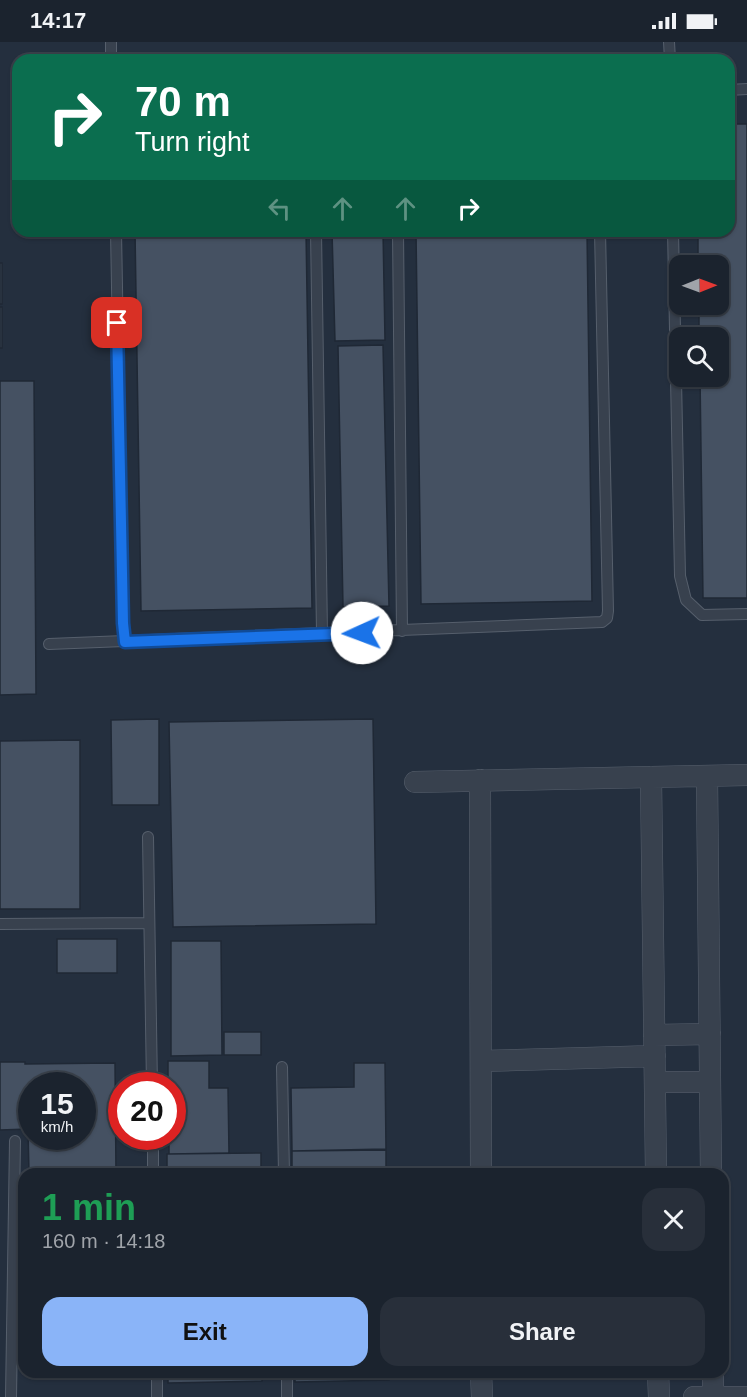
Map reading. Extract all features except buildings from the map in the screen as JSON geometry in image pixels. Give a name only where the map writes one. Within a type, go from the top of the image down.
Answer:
[{"type":"street","points":[[415,782],[747,775]]},
{"type":"street","points":[[707,776],[711,1168]]},
{"type":"street","points":[[651,777],[656,1168]]},
{"type":"street","points":[[480,780],[481,1168]]},
{"type":"street","points":[[654,1035],[710,1034]]},
{"type":"street","points":[[481,1061],[655,1056]]},
{"type":"street","points":[[655,1082],[710,1082]]},
{"type":"street","points":[[482,1378],[482,1397]]},
{"type":"street","points":[[658,1378],[659,1397]]},
{"type":"street","points":[[713,1378],[713,1397]]},
{"type":"street","points":[[694,1397],[747,1397]]},
{"type":"lane","points":[[116,237],[125,642]]},
{"type":"lane","points":[[316,237],[322,634]]},
{"type":"lane","points":[[398,237],[402,631]]},
{"type":"lane","points":[[49,644],[598,623],[607,618],[600,237]]},
{"type":"lane","points":[[673,237],[680,576],[686,600],[702,615],[747,614]]},
{"type":"lane","points":[[148,837],[152,1072]]},
{"type":"lane","points":[[0,924],[149,923]]},
{"type":"lane","points":[[282,1066],[284,1168]]},
{"type":"lane","points":[[11,1397],[15,1142]]},
{"type":"lane","points":[[153,1150],[153,1168]]},
{"type":"lane","points":[[157,1378],[157,1397]]},
{"type":"lane","points":[[287,1378],[287,1397]]},
{"type":"route","points":[[117,323],[125,642],[362,633]]}]
